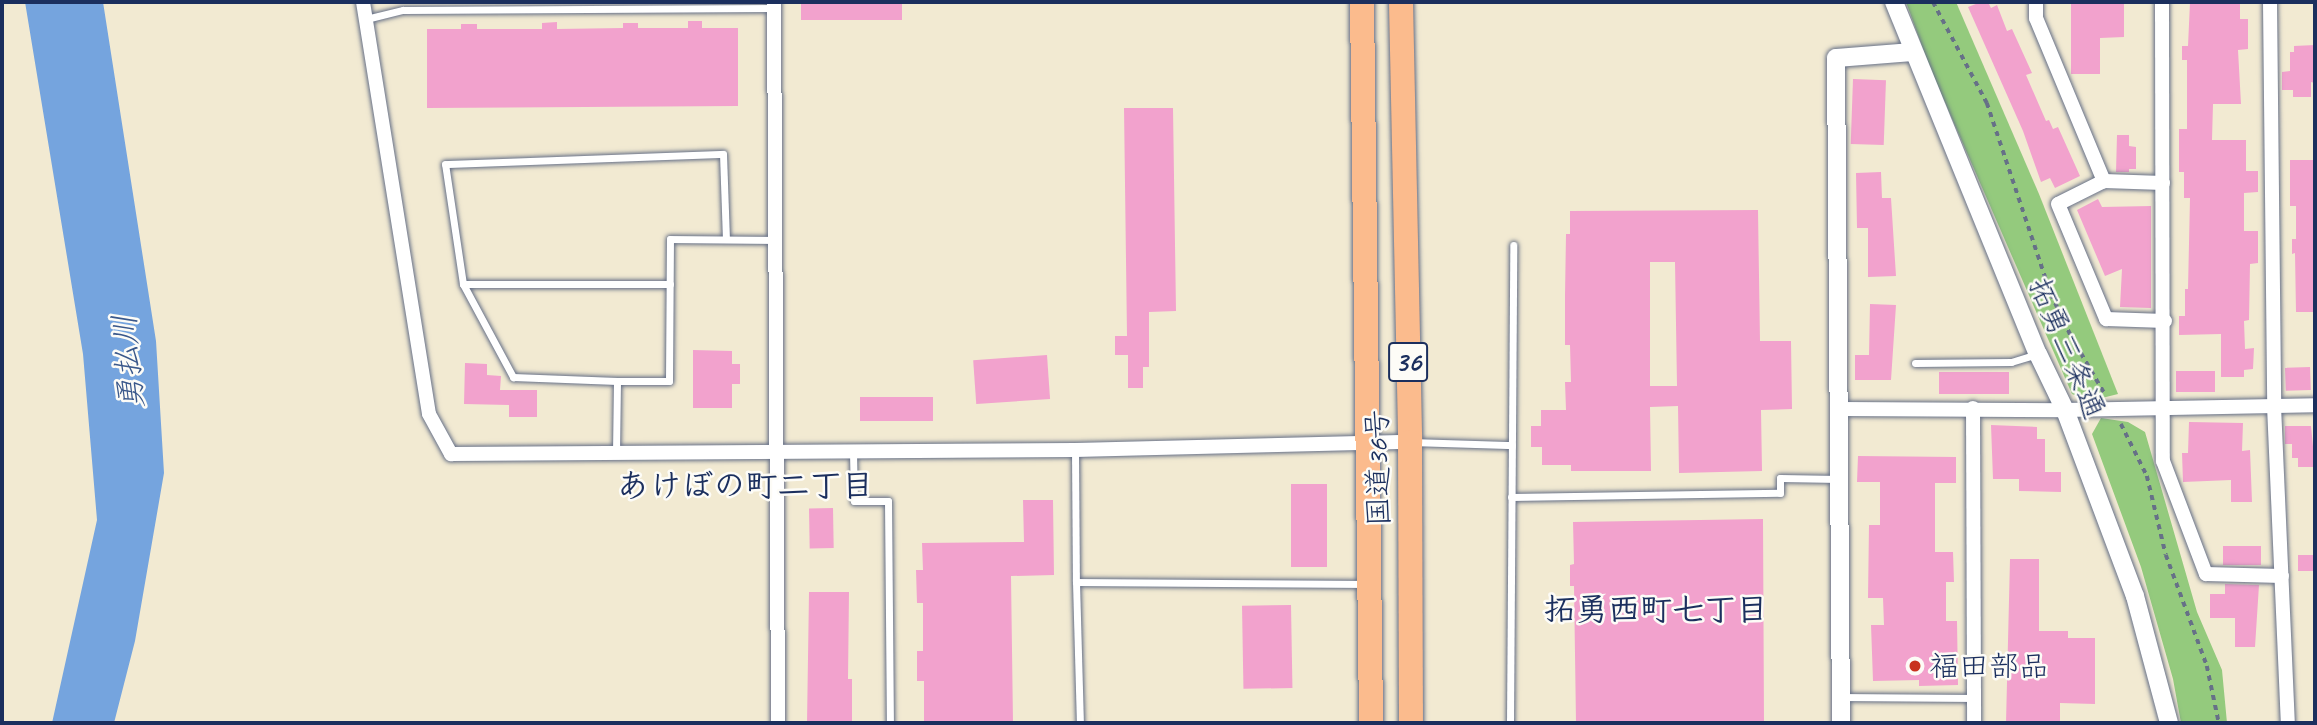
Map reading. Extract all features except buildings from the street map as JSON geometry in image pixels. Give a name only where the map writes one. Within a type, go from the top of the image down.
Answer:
[{"type":"highway","name":"国道36号","points":[[1363,2],[1371,723]]},
{"type":"highway","name":"国道36号","points":[[1401,2],[1410,442],[1411,723]]},
{"type":"street","points":[[362,2],[429,414],[451,454],[1075,450],[1410,442]]},
{"type":"street","name":"拓勇三条通","points":[[1894,2],[2038,354],[2065,410],[2135,596],[2169,723]]},
{"type":"street","points":[[2036,2],[2036,18],[2104,181]]},
{"type":"street","points":[[2162,2],[2164,461],[2206,574],[2282,576]]},
{"type":"street","points":[[2270,2],[2274,405],[2288,723]]},
{"type":"street","points":[[774,5],[778,723]]},
{"type":"street","points":[[1841,723],[1836,58],[1913,52]]},
{"type":"street","points":[[2163,183],[2104,181],[2058,204],[2106,319],[2165,321]]},
{"type":"street","points":[[1839,409],[2065,410],[2315,405]]},
{"type":"street","points":[[1973,408],[1974,723]]},
{"type":"lane","points":[[366,19],[402,6],[774,5]]},
{"type":"lane","points":[[726,239],[723,154],[445,164],[463,284],[513,377],[669,381],[670,239],[775,240]]},
{"type":"lane","points":[[1510,723],[1513,245]]},
{"type":"lane","points":[[463,284],[670,284]]},
{"type":"lane","points":[[1914,363],[2011,362],[2038,354]]},
{"type":"lane","points":[[616,454],[617,381]]},
{"type":"lane","points":[[1410,442],[1512,445]]},
{"type":"lane","points":[[1075,450],[1080,723]]},
{"type":"lane","points":[[853,452],[854,501],[888,501],[890,723]]},
{"type":"lane","points":[[1511,497],[1780,493],[1780,478],[1839,479]]},
{"type":"lane","points":[[1076,582],[1370,584]]},
{"type":"lane","points":[[1841,697],[1974,698]]},
{"type":"path","points":[[1933,2],[1987,103],[2051,294],[2147,476],[2166,555],[2207,666],[2219,723]]},
{"type":"green space","points":[[1906,2],[1956,2],[2039,194],[2118,394],[2090,401],[2072,394],[1930,68]]},
{"type":"green space","points":[[2101,418],[2128,422],[2145,432],[2197,612],[2222,670],[2227,723],[2181,723],[2173,679],[2141,567],[2092,434]]},
{"type":"water","name":"勇払川","points":[[25,2],[103,2],[156,341],[164,473],[135,641],[114,723],[52,723],[97,520],[83,354]]},
{"type":"place","name":"福田部品","points":[[1915,666]]},
{"type":"district","name":"あけぼの町二丁目","points":[[745,486]]},
{"type":"district","name":"拓勇西町七丁目","points":[[1656,610]]}]
